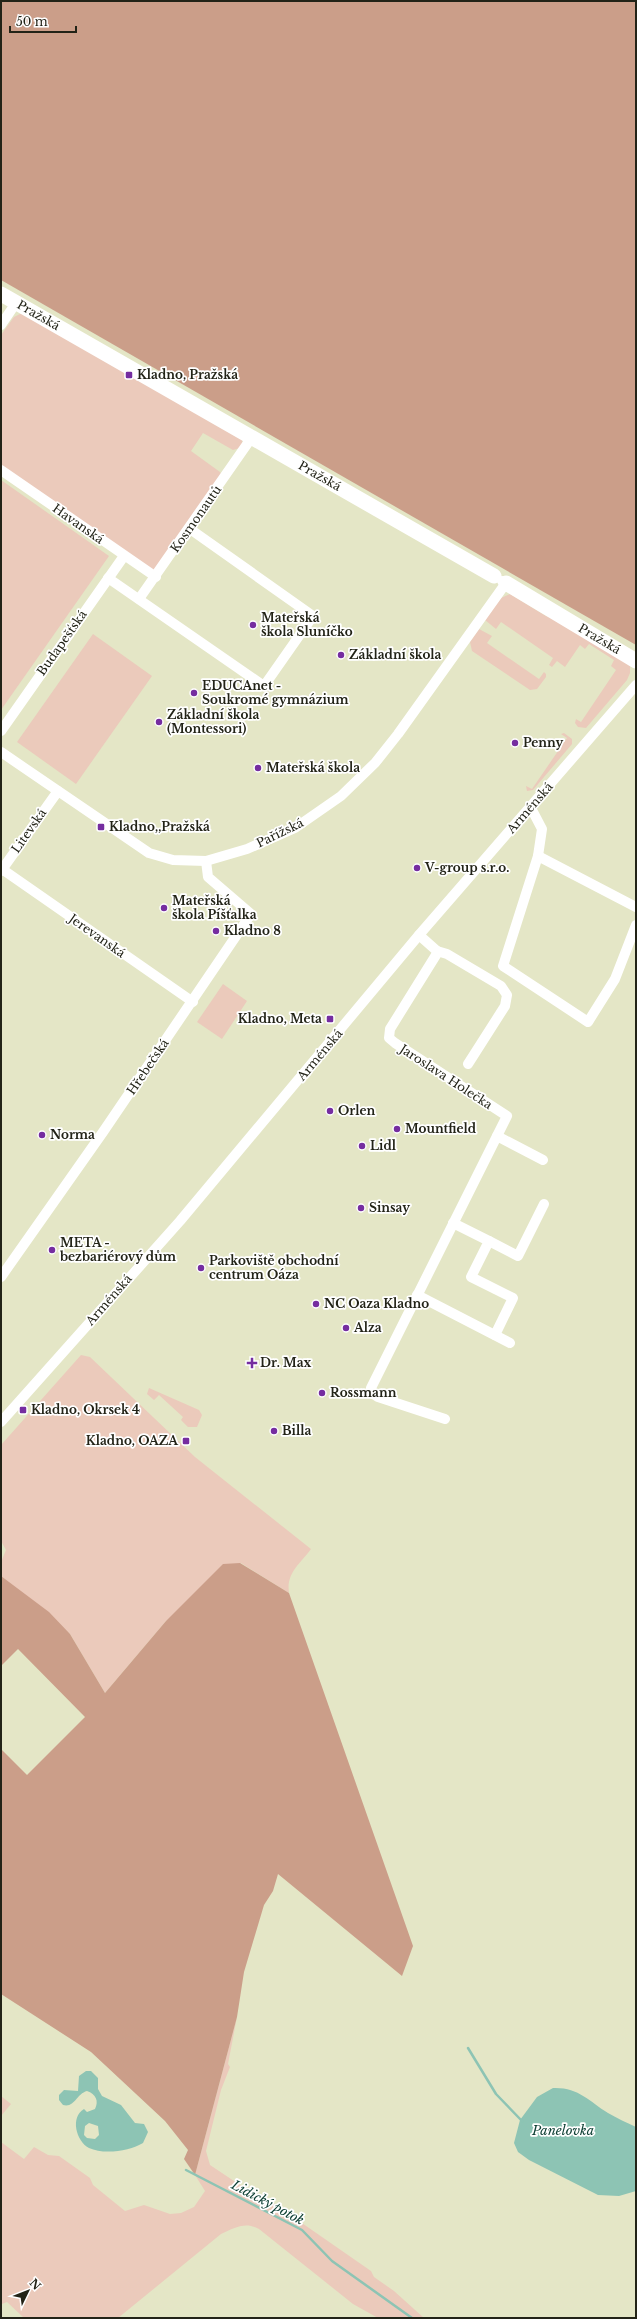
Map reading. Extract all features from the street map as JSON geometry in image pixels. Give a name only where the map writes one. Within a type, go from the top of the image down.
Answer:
[{"type":"street","name":"Pražská","points":[[1,294],[500,579],[636,661]]},
{"type":"street","points":[[1,325],[16,303]]},
{"type":"street","name":"Kosmonautů","points":[[140,599],[190,529],[252,437]]},
{"type":"street","name":"Havanská","points":[[1,470],[156,577]]},
{"type":"street","points":[[108,578],[264,686],[313,616],[190,529]]},
{"type":"street","name":"Budapešťská","points":[[1,730],[124,556]]},
{"type":"street","name":"Pařížská","points":[[1,752],[149,853],[173,860],[206,861],[246,849],[295,828],[341,796],[375,763],[398,734],[500,579]]},
{"type":"street","name":"Arménská","points":[[1,1422],[180,1220],[419,936],[636,685]]},
{"type":"street","name":"Litevská","points":[[2,870],[58,791]]},
{"type":"street","points":[[531,808],[542,829],[538,856],[503,966],[558,1004],[588,1022],[615,978],[636,924]]},
{"type":"street","points":[[538,856],[636,907]]},
{"type":"street","name":"Hřebečská","points":[[1,1278],[251,914],[208,876],[206,861]]},
{"type":"street","name":"Jerevanská","points":[[2,870],[192,1002]]},
{"type":"street","name":"Jaroslava Holečka","points":[[419,936],[437,951],[447,954],[501,986],[507,995],[505,1006],[468,1064]]},
{"type":"street","name":"Jaroslava Holečka","points":[[437,951],[390,1029],[389,1038],[507,1116],[497,1136]]},
{"type":"street","points":[[445,1419],[378,1397],[372,1394],[370,1388],[497,1136],[543,1160]]},
{"type":"street","points":[[453,1223],[518,1256],[544,1204]]},
{"type":"street","points":[[489,1241],[471,1277],[513,1298],[494,1335]]},
{"type":"street","points":[[417,1295],[510,1343]]},
{"type":"shaded area","points":[[1,1],[636,1],[636,645],[1,280]]},
{"type":"shaded area","points":[[20,314],[25,314],[242,440],[243,447],[233,450],[203,433],[191,451],[220,472],[222,476],[163,564],[153,570],[1,467],[1,335],[14,317]]},
{"type":"shaded area","points":[[1,480],[109,556],[1,710]]},
{"type":"shaded area","points":[[510,594],[546,616],[564,621],[630,666],[630,673],[627,680],[586,728],[578,727],[575,723],[576,719],[581,722],[616,670],[611,666],[614,660],[589,644],[585,649],[580,645],[565,667],[557,661],[552,667],[549,665],[553,658],[501,622],[496,629],[485,620],[501,598]]},
{"type":"shaded area","points":[[479,629],[492,636],[487,643],[539,679],[544,672],[546,674],[546,677],[537,689],[530,690],[472,651],[470,642]]},
{"type":"shaded area","points":[[93,634],[152,676],[76,784],[17,742]]},
{"type":"shaded area","points":[[564,733],[572,739],[572,744],[533,790],[527,791],[526,786],[532,789],[567,738],[561,734]]},
{"type":"shaded area","points":[[223,984],[247,1001],[222,1039],[197,1022]]},
{"type":"shaded area","points":[[81,1355],[90,1357],[195,1457],[311,1549],[298,1564],[292,1574],[289,1593],[241,1563],[166,1621],[105,1693],[70,1634],[1,1576],[1,1562],[6,1550],[1,1541],[1,1445]]},
{"type":"shaded area","points":[[149,1388],[199,1410],[202,1415],[197,1427],[188,1427],[181,1420],[183,1417],[159,1395],[154,1400],[147,1394]]},
{"type":"shaded area","points":[[240,1563],[289,1593],[413,1946],[402,1976],[278,1874],[273,1891],[264,1905],[244,1972],[237,2017],[195,2175],[184,2159],[188,2150],[165,2121],[91,2052],[1,1994],[1,1749],[27,1775],[85,1717],[18,1649],[1,1666],[1,1576],[49,1612],[70,1634],[105,1693],[166,1621],[223,1564]]},
{"type":"shaded area","points":[[237,2017],[228,2064],[230,2067],[221,2090],[206,2151],[210,2165],[240,2185],[273,2203],[371,2271],[374,2277],[394,2291],[424,2318],[378,2318],[353,2304],[259,2229],[244,2225],[221,2234],[118,2318],[24,2318],[7,2302],[2,2304],[1,2142],[24,2159],[34,2147],[48,2155],[59,2156],[90,2178],[93,2185],[125,2211],[144,2205],[170,2214],[181,2213],[194,2207],[205,2191],[195,2175]]},
{"type":"shaded area","points":[[1,2096],[11,2104],[1,2116]]},
{"type":"water","points":[[86,2071],[91,2071],[98,2078],[98,2089],[102,2096],[121,2105],[135,2123],[144,2124],[148,2132],[143,2143],[124,2150],[109,2152],[95,2150],[84,2145],[76,2129],[77,2117],[84,2109],[87,2112],[95,2109],[97,2101],[95,2096],[87,2091],[80,2095],[73,2103],[67,2105],[63,2105],[59,2100],[59,2095],[64,2090],[78,2091],[79,2076]],"holes":[[[89,2123],[98,2126],[99,2135],[95,2139],[87,2138],[84,2135],[85,2126]]]},
{"type":"water","name":"Panelovka","points":[[553,2088],[562,2088],[576,2092],[608,2113],[636,2127],[636,2191],[619,2196],[598,2195],[529,2160],[518,2152],[514,2143],[520,2120],[537,2097]]},
{"type":"waterway","points":[[468,2048],[496,2094],[522,2121]]},
{"type":"waterway","name":"Lidický potok","points":[[186,2170],[302,2230],[332,2261],[412,2318]]},
{"type":"place","name":"Kladno, Pražská","points":[[129,375]]},
{"type":"place","name":"Mateřská škola Sluníčko","points":[[253,625]]},
{"type":"place","name":"Základní škola","points":[[341,655]]},
{"type":"place","name":"EDUCAnet - Soukromé gymnázium","points":[[194,693]]},
{"type":"place","name":"Základní škola (Montessori)","points":[[159,722]]},
{"type":"place","name":"Penny","points":[[515,743]]},
{"type":"place","name":"Mateřská škola","points":[[258,768]]},
{"type":"place","name":"Kladno,,Pražská","points":[[101,827]]},
{"type":"place","name":"V-group s.r.o.","points":[[417,868]]},
{"type":"place","name":"Mateřská škola Píšťalka","points":[[164,908]]},
{"type":"place","name":"Kladno 8","points":[[216,931]]},
{"type":"place","name":"Kladno, Meta","points":[[330,1019]]},
{"type":"place","name":"Orlen","points":[[330,1111]]},
{"type":"place","name":"Mountfield","points":[[397,1129]]},
{"type":"place","name":"Norma","points":[[42,1135]]},
{"type":"place","name":"Lidl","points":[[362,1146]]},
{"type":"place","name":"Sinsay","points":[[361,1208]]},
{"type":"place","name":"META - bezbariérový dům","points":[[52,1250]]},
{"type":"place","name":"Parkoviště obchodní centrum Oáza","points":[[201,1268]]},
{"type":"place","name":"NC Oaza Kladno","points":[[316,1304]]},
{"type":"place","name":"Alza","points":[[346,1328]]},
{"type":"place","name":"Dr. Max","points":[[252,1363]]},
{"type":"place","name":"Rossmann","points":[[322,1393]]},
{"type":"place","name":"Kladno, Okrsek 4","points":[[23,1410]]},
{"type":"place","name":"Billa","points":[[274,1431]]},
{"type":"place","name":"Kladno, OAZA","points":[[186,1441]]}]
